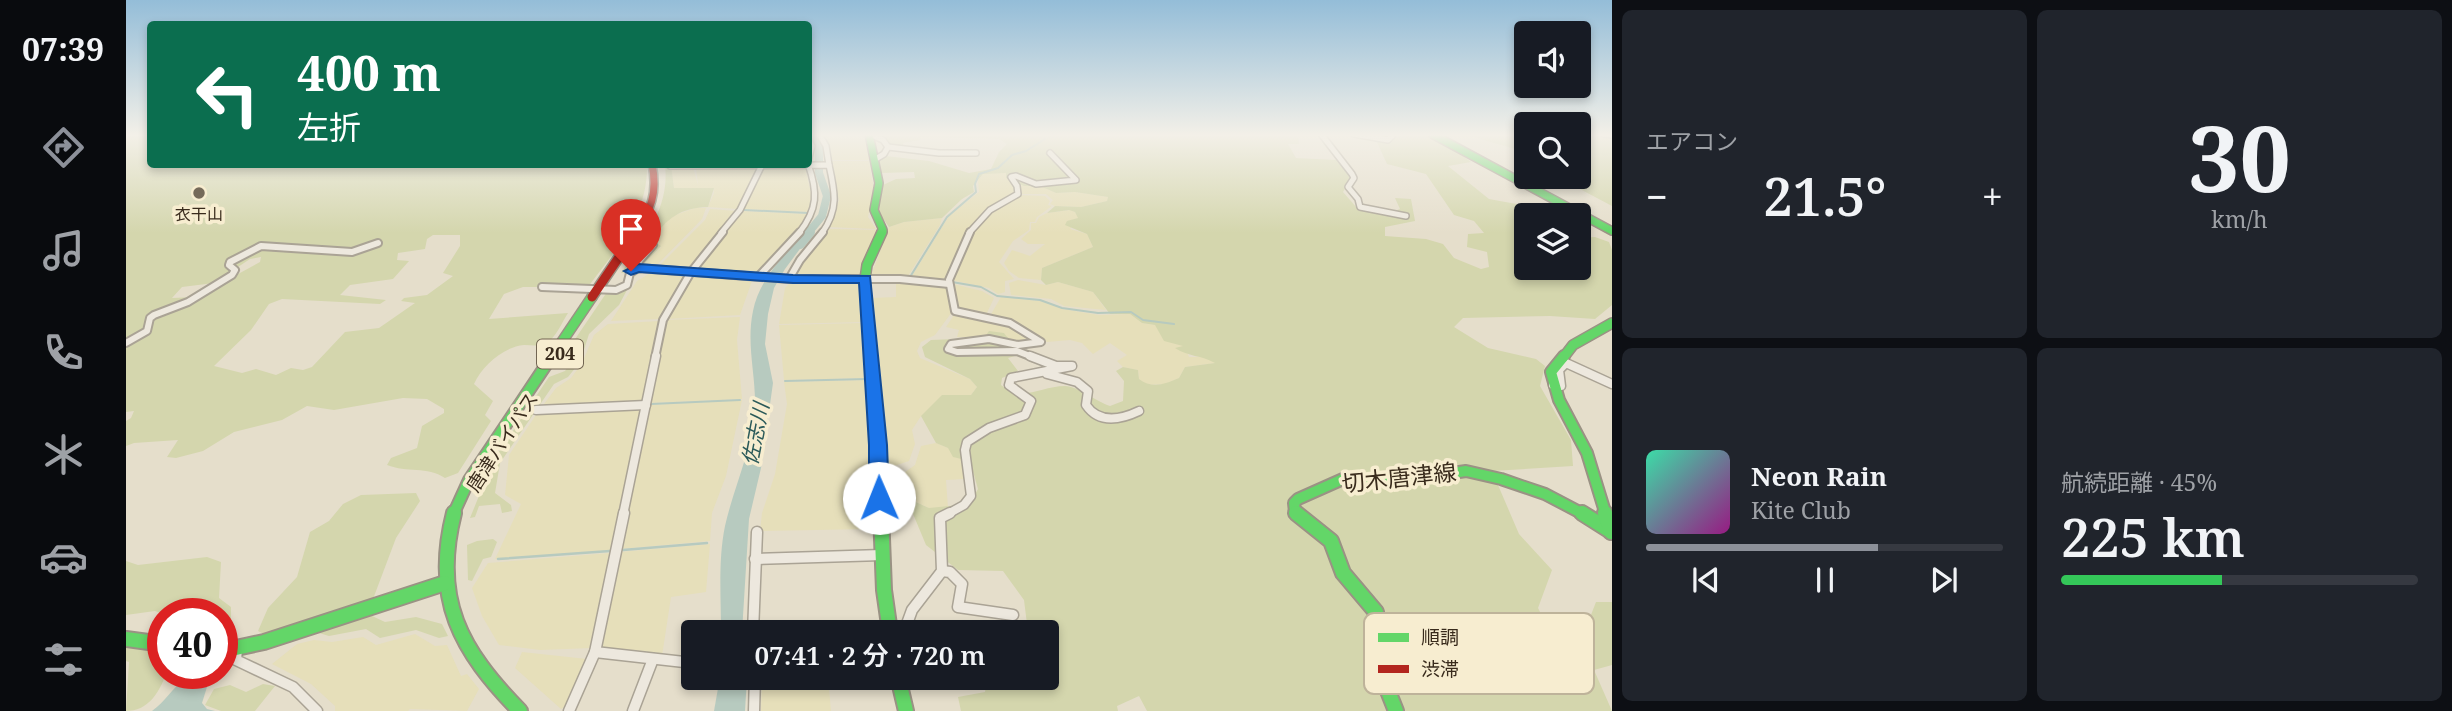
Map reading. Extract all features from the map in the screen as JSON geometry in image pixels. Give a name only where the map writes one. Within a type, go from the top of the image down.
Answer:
[{"type":"main road","points":[[876,167],[879,183],[874,210],[883,230],[867,265],[865,279],[878,445],[882,555],[889,620]]},
{"type":"main road","points":[[1489,167],[1535,188],[1612,231]]},
{"type":"main road","name":"唐津バイパス","points":[[600,290],[650,209],[655,178],[653,168]]},
{"type":"main road","name":"唐津バイパス","points":[[520,711],[482,672],[459,632],[445,583],[446,533],[475,470],[517,404],[656,208],[660,178],[658,168]]},
{"type":"main road","points":[[1612,323],[1573,345],[1551,372],[1552,385],[1584,442],[1600,505],[1612,532]]},
{"type":"main road","name":"切木唐津線","points":[[1376,613],[1343,573],[1331,541],[1295,512],[1294,503],[1298,499],[1343,480],[1397,481],[1450,471],[1466,471],[1502,479],[1545,494],[1596,520],[1612,532]]},
{"type":"main road","points":[[238,649],[445,583]]},
{"type":"main road","points":[[126,639],[147,642]]},
{"type":"main road","points":[[901,690],[906,711]]},
{"type":"main road","name":"切木唐津線","points":[[1389,694],[1396,711]]},
{"type":"street","points":[[789,279],[799,258],[825,228],[835,211],[836,200],[829,167]]},
{"type":"street","points":[[949,282],[967,233],[992,207],[1018,194],[1017,186],[1010,177],[1016,176],[1037,184],[1076,180],[1064,167]]},
{"type":"street","points":[[1347,167],[1353,178],[1348,187],[1358,199],[1360,207],[1406,216]]},
{"type":"street","points":[[569,711],[595,652],[663,320],[691,272],[740,210],[760,168]]},
{"type":"street","points":[[759,276],[814,211],[816,194],[810,168]]},
{"type":"street","points":[[638,268],[639,261],[653,246],[644,239]]},
{"type":"street","points":[[126,343],[147,331],[150,318],[154,315],[188,302],[232,275],[235,271],[229,265],[230,262],[251,250],[274,246],[293,250],[352,252],[379,243]]},
{"type":"street","points":[[542,288],[622,289],[627,285],[631,271],[638,268],[789,279],[909,279],[949,282]]},
{"type":"street","points":[[909,620],[916,604],[942,571],[940,517],[964,505],[971,496],[965,450],[967,442],[989,428],[1025,415],[1031,401],[1013,389],[1009,382],[1022,374],[1064,369],[1073,364],[1056,366],[1017,351],[950,351],[948,346],[951,344],[989,339],[1024,346],[1041,342],[1005,320],[955,311],[952,286],[949,282]]},
{"type":"street","points":[[1552,385],[1561,386],[1559,370],[1566,363],[1575,363],[1586,372],[1612,384]]},
{"type":"street","points":[[1043,373],[1084,386],[1087,391],[1086,405],[1097,418],[1105,420],[1139,411]]},
{"type":"street","points":[[536,410],[646,405]]},
{"type":"street","points":[[753,620],[757,532]]},
{"type":"street","points":[[755,559],[882,555]]},
{"type":"street","points":[[942,571],[950,572],[962,584],[958,607],[1013,615]]},
{"type":"street","points":[[595,652],[681,662]]},
{"type":"street","points":[[634,711],[653,659]]},
{"type":"street","points":[[238,662],[295,688],[317,711]]},
{"type":"street","points":[[754,711],[755,690]]},
{"type":"shaded area","points":[[832,167],[870,167],[874,189],[868,217],[876,229],[829,227],[839,200]]},
{"type":"shaded area","points":[[671,168],[693,168],[698,185],[696,168],[757,168],[738,209],[708,207],[714,193],[713,188],[674,188]]},
{"type":"shaded area","points":[[763,168],[805,168],[813,202],[810,212],[743,209]]},
{"type":"shaded area","points":[[1001,171],[1006,173],[1006,178],[1016,186],[1016,194],[992,205],[964,233],[947,279],[912,276],[949,216],[979,192],[978,181],[983,174]]},
{"type":"shaded area","points":[[1019,185],[1040,186],[1056,193],[1075,192],[1108,197],[1107,201],[1081,207],[1055,206],[1050,204],[1053,200],[1046,194],[1020,194]]},
{"type":"shaded area","points":[[1017,195],[1045,196],[1050,201],[1048,205],[1052,206],[1037,217],[1035,222],[1030,222],[1029,230],[1013,241],[999,262],[1014,279],[1005,281],[1005,292],[998,294],[989,288],[951,280],[968,234],[993,208]]},
{"type":"shaded area","points":[[695,208],[706,208],[702,219],[655,267],[642,266],[661,247],[651,240],[667,218]]},
{"type":"shaded area","points":[[710,209],[737,211],[687,269],[658,267],[705,220]]},
{"type":"shaded area","points":[[1070,210],[1079,218],[1070,229],[1087,234],[1093,247],[1042,268],[1041,280],[1019,278],[1009,271],[1004,263],[1012,250],[1030,256],[1045,244],[1028,244],[1021,239],[1031,230],[1031,223],[1036,223],[1039,217],[1047,213]]},
{"type":"shaded area","points":[[742,211],[809,214],[805,222],[757,273],[695,269]]},
{"type":"shaded area","points":[[942,218],[908,276],[871,276],[889,227],[904,222]]},
{"type":"shaded area","points":[[827,229],[878,230],[861,267],[860,276],[792,274]]},
{"type":"shaded area","points":[[654,271],[686,273],[660,319],[611,321],[637,281]]},
{"type":"shaded area","points":[[692,273],[753,278],[740,315],[667,319]]},
{"type":"shaded area","points":[[861,280],[864,322],[779,324],[785,288],[792,281]]},
{"type":"shaded area","points":[[896,280],[950,286],[952,312],[935,335],[921,342],[917,351],[920,358],[970,379],[977,387],[971,395],[921,416],[912,430],[915,444],[909,461],[885,469],[871,298],[896,297]]},
{"type":"shaded area","points":[[1018,280],[1046,285],[1058,282],[1093,292],[1106,310],[1064,306],[1051,299],[1011,295],[1009,283]]},
{"type":"shaded area","points":[[953,284],[982,291],[994,298],[986,315],[956,310]]},
{"type":"shaded area","points":[[1001,297],[1048,302],[1062,309],[1099,315],[1130,314],[1142,323],[1155,325],[1185,346],[1189,357],[1205,357],[1216,363],[1185,367],[1179,378],[1165,384],[1146,385],[1139,379],[1138,370],[1123,367],[1117,361],[1127,355],[1110,343],[1093,354],[1082,343],[1070,340],[1047,342],[1032,335],[1025,328],[990,316]]},
{"type":"shaded area","points":[[956,312],[997,319],[1036,340],[1019,345],[984,338],[957,337],[959,330],[946,327]]},
{"type":"shaded area","points":[[740,317],[737,340],[742,399],[650,403],[666,320]]},
{"type":"shaded area","points":[[659,321],[641,403],[541,408],[556,388],[571,378],[582,363],[594,335],[608,324]]},
{"type":"shaded area","points":[[864,323],[868,378],[784,380],[779,325]]},
{"type":"shaded area","points":[[868,380],[873,444],[869,529],[760,531],[762,513],[775,474],[787,404],[784,382]]},
{"type":"shaded area","points":[[742,400],[726,476],[712,513],[710,541],[620,549],[649,405]]},
{"type":"shaded area","points":[[641,407],[611,550],[495,559],[521,504],[505,495],[509,455],[538,412]]},
{"type":"shaded area","points":[[936,443],[965,460],[964,479],[946,480],[948,508],[929,508],[909,499],[893,497],[894,480],[915,465],[921,446]]},
{"type":"shaded area","points":[[710,544],[706,592],[671,597],[662,656],[600,649],[620,552]]},
{"type":"shaded area","points":[[610,553],[592,648],[540,650],[499,645],[482,616],[472,588],[488,563]]},
{"type":"shaded area","points":[[415,634],[435,646],[447,645],[461,676],[467,674],[479,689],[467,711],[335,711],[335,706],[311,684],[272,664],[297,644],[314,640],[332,642],[363,637],[376,645]]},
{"type":"shaded area","points":[[522,652],[587,659],[568,705],[561,709],[515,668]]},
{"type":"shaded area","points":[[762,690],[829,690],[831,711],[761,711]]},
{"type":"green space","points":[[126,167],[647,168],[642,200],[629,230],[588,287],[523,287],[504,294],[489,319],[568,313],[550,341],[541,345],[508,349],[494,358],[478,377],[474,384],[493,401],[485,415],[491,421],[458,473],[445,478],[431,472],[387,465],[391,458],[417,448],[422,426],[444,413],[444,409],[427,399],[403,398],[334,410],[307,406],[282,420],[234,432],[203,451],[176,458],[167,457],[178,440],[126,446],[126,421],[134,411],[126,412]],"holes":[[[433,235],[460,235],[460,246],[443,273],[453,276],[427,295],[404,298],[401,301],[415,303],[379,328],[345,332],[312,367],[303,370],[291,368],[276,375],[256,369],[242,373],[214,366],[251,330],[269,304],[282,299],[380,304],[386,300],[340,295],[350,285],[393,279],[409,261],[397,260],[398,253],[425,249],[427,239]],[[261,257],[260,262],[196,297],[172,298],[182,287],[214,283],[250,259]]]},
{"type":"green space","points":[[879,167],[950,167],[969,173],[992,167],[1342,167],[1351,179],[1343,192],[1357,208],[1389,213],[1400,209],[1395,198],[1411,199],[1415,221],[1385,227],[1385,236],[1426,239],[1443,244],[1454,258],[1481,269],[1489,267],[1487,252],[1467,247],[1468,234],[1484,233],[1474,221],[1454,215],[1426,174],[1399,167],[1449,167],[1489,199],[1514,204],[1514,280],[1591,280],[1591,237],[1609,242],[1612,250],[1612,305],[1595,319],[1550,316],[1463,318],[1454,327],[1488,348],[1536,359],[1545,366],[1540,386],[1571,440],[1573,466],[1492,471],[1519,534],[1552,570],[1538,608],[1541,613],[1364,613],[1364,694],[1594,694],[1594,670],[1612,711],[1147,711],[1139,696],[1117,706],[1118,711],[961,711],[958,697],[985,690],[1059,690],[1059,620],[1026,620],[1024,600],[1003,571],[958,570],[926,545],[911,509],[892,504],[893,497],[909,499],[929,508],[969,504],[978,489],[970,461],[953,457],[948,448],[936,443],[921,416],[942,395],[971,395],[977,387],[970,379],[925,357],[922,347],[931,340],[984,338],[989,331],[1004,333],[1024,353],[1008,358],[1018,371],[1002,378],[1001,385],[1016,393],[1065,386],[1110,406],[1123,401],[1124,381],[1116,371],[1123,367],[1138,370],[1139,379],[1144,382],[1159,384],[1179,378],[1185,367],[1215,363],[1175,348],[1183,346],[1164,341],[1155,325],[1142,323],[1130,314],[1110,314],[1093,292],[1058,282],[1046,285],[1041,280],[1042,268],[1093,247],[1087,234],[1065,225],[1067,221],[1078,218],[1075,212],[1069,210],[1047,213],[1055,206],[1081,207],[1107,201],[1108,197],[1075,192],[1056,193],[1040,186],[1024,186],[1006,178],[1006,173],[983,174],[973,186],[974,192],[962,199],[942,218],[904,222],[889,227],[877,210],[883,185],[896,179],[915,178],[914,172],[880,173]]},
{"type":"green space","points":[[1591,167],[1612,167],[1612,206],[1580,189],[1591,189]]},
{"type":"green space","points":[[665,168],[671,168],[674,188],[714,188],[708,207],[690,209],[669,220],[652,240],[661,246],[642,266],[632,267],[621,273],[654,222],[665,181]]},
{"type":"green space","points":[[628,288],[619,305],[589,334],[580,362],[568,377],[554,384],[500,463],[495,493],[511,505],[512,511],[502,513],[500,504],[479,506],[475,517],[470,518],[494,459],[549,377],[565,371],[575,357],[573,352],[567,351],[607,292]]},
{"type":"green space","points":[[416,493],[420,501],[396,538],[373,599],[264,634],[258,631],[268,608],[297,577],[310,532],[329,521],[343,504],[361,495]]},
{"type":"green space","points":[[493,539],[497,542],[491,557],[483,559],[472,581],[468,580],[467,545]]},
{"type":"green space","points":[[207,557],[221,562],[219,598],[147,598],[147,612],[126,615],[126,561],[138,565]]},
{"type":"green space","points":[[1596,602],[1612,602],[1612,665],[1594,670],[1594,613],[1592,613]]},
{"type":"green space","points":[[370,615],[385,622],[416,617],[442,624],[448,636],[439,638],[416,630],[380,638],[366,629],[329,636],[319,633]]},
{"type":"green space","points":[[126,647],[147,650],[147,689],[159,689],[152,700],[141,708],[126,711],[129,662],[126,661]]},
{"type":"green space","points":[[263,684],[275,686],[255,711],[221,711],[205,705],[214,689],[238,688],[246,692]]},
{"type":"water","points":[[804,232],[811,234],[774,288],[765,344],[773,383],[761,468],[749,519],[743,620],[721,620],[721,552],[725,526],[754,422],[755,395],[750,335],[753,311],[766,278]]},
{"type":"water","points":[[174,689],[206,689],[202,703],[207,709],[215,711],[152,711]]},
{"type":"water","points":[[718,690],[746,690],[745,711],[714,711]]},
{"type":"waterway","name":"佐志川","points":[[808,233],[822,216],[827,196],[819,167]]},
{"type":"waterway","points":[[910,277],[947,217],[976,192],[975,184],[979,174],[999,167]]},
{"type":"waterway","points":[[744,210],[808,213]]},
{"type":"waterway","name":"佐志川","points":[[800,244],[810,232]]},
{"type":"waterway","points":[[952,282],[981,287],[997,296],[1040,300],[1062,308],[1098,313],[1131,312],[1143,320],[1174,324]]},
{"type":"waterway","points":[[785,381],[867,379]]},
{"type":"waterway","points":[[651,404],[740,400]]},
{"type":"waterway","points":[[623,550],[707,543]]},
{"type":"waterway","points":[[498,559],[610,551]]},
{"type":"traffic: fast","points":[[876,167],[879,183],[874,210],[883,230],[867,265],[865,279],[878,445],[884,590],[888,620]]},
{"type":"traffic: fast","points":[[1492,167],[1612,231]]},
{"type":"traffic: fast","points":[[520,711],[496,687],[476,661],[461,633],[450,604],[445,574],[446,543],[454,512],[469,480],[592,297]]},
{"type":"traffic: fast","points":[[1611,532],[1587,453],[1559,400],[1551,372],[1573,345],[1612,323]]},
{"type":"traffic: fast","points":[[1376,613],[1343,573],[1331,541],[1295,512],[1294,503],[1298,499],[1343,479],[1397,481],[1466,471],[1501,479],[1545,494],[1596,520],[1612,532]]},
{"type":"traffic: fast","points":[[238,648],[264,642],[445,583]]},
{"type":"traffic: fast","points":[[126,639],[147,642]]},
{"type":"traffic: fast","points":[[901,690],[906,711]]},
{"type":"traffic: fast","points":[[1389,694],[1396,711]]},
{"type":"traffic: jam","points":[[592,297],[651,209],[655,178],[653,168]]},
{"type":"place","name":"衣干山","points":[[199,193]]},
{"type":"route","points":[[631,271],[638,268],[793,279],[865,279],[878,445],[879,498]]}]
